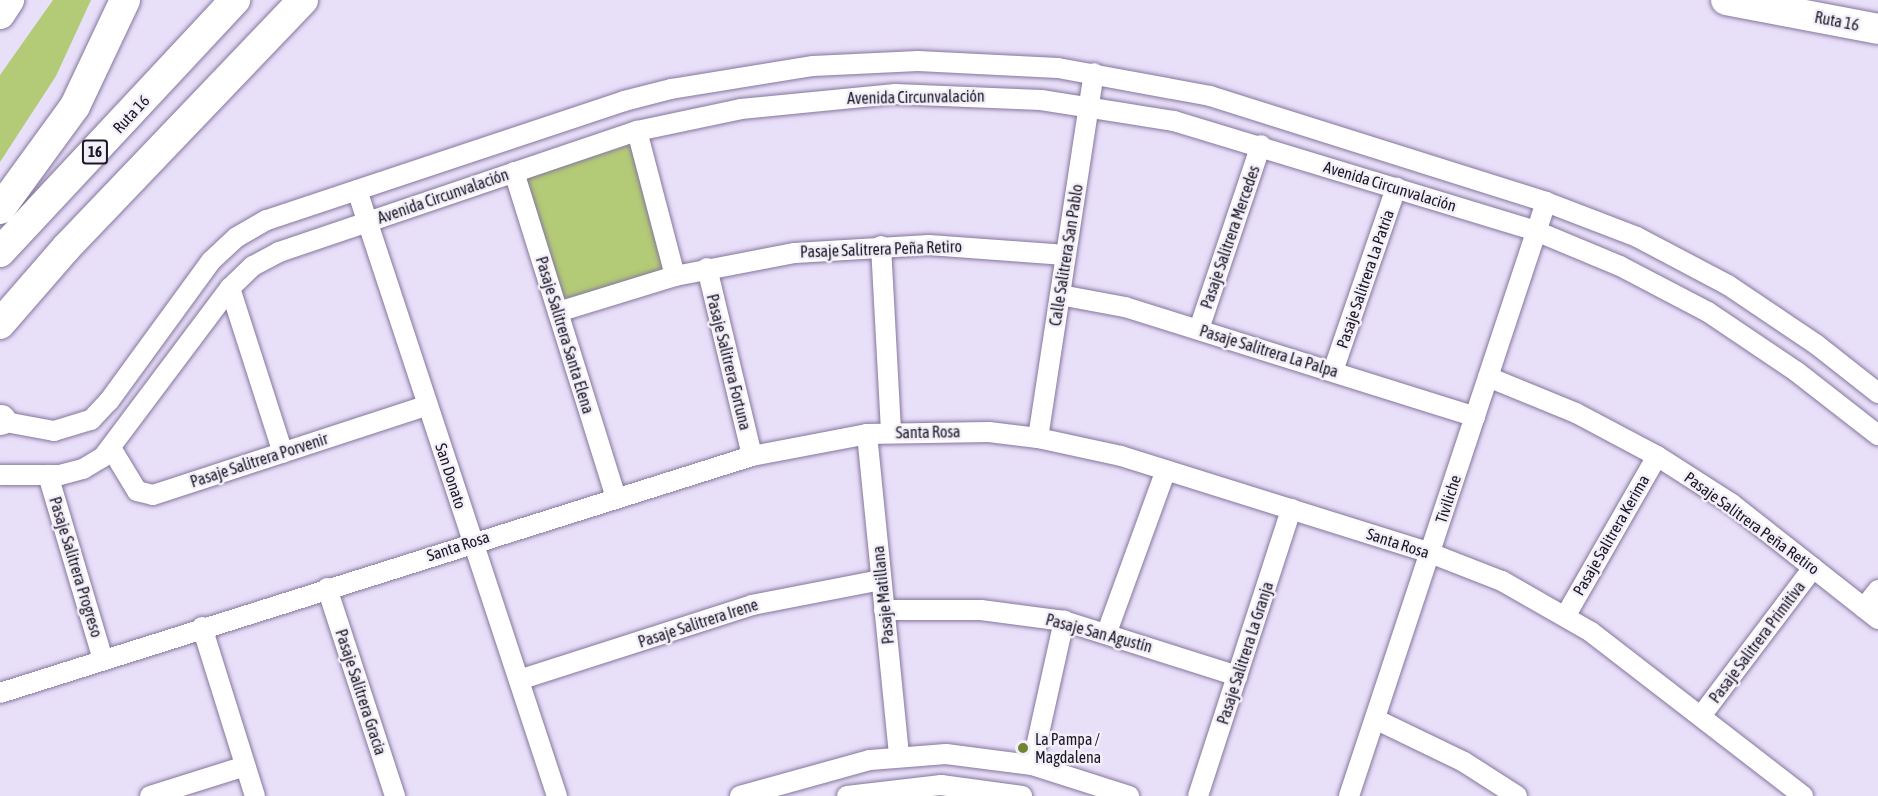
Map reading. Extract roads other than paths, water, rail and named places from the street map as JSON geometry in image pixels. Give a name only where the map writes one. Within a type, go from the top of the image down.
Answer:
[{"type":"highway","points":[[0,14],[9,0]]},
{"type":"highway","name":"16","points":[[0,208],[75,106],[125,0]]},
{"type":"highway","name":"Ruta 16","points":[[0,252],[235,0]]},
{"type":"highway","points":[[0,324],[66,248],[303,0]]},
{"type":"highway","name":"Ruta 16","points":[[1726,0],[1878,29]]},
{"type":"street","name":"Avenida Circunvalación","points":[[0,420],[54,431],[91,420],[109,401],[223,248],[267,220],[624,101],[753,74],[918,61],[1022,64],[1094,73],[1266,111],[1546,202],[1637,237],[1728,285],[1809,339],[1878,393]]},
{"type":"street","name":"Calle Salitrera San Pablo","points":[[1038,438],[1094,73]]},
{"type":"street","name":"Avenida Circunvalación","points":[[0,475],[48,475],[83,469],[111,448],[230,288],[253,266],[273,255],[637,131],[741,109],[846,97],[953,94],[1089,106],[1174,121],[1261,145],[1536,231],[1620,266],[1708,312],[1797,372],[1878,435]]},
{"type":"street","points":[[637,131],[675,276]]},
{"type":"street","name":"Pasaje Salitrera Mercedes","points":[[1199,329],[1261,145]]},
{"type":"street","name":"Pasaje Salitrera Santa Elena","points":[[514,172],[616,497]]},
{"type":"street","name":"Pasaje Salitrera La Patria","points":[[1333,371],[1396,188]]},
{"type":"street","name":"San Donato","points":[[357,190],[557,796]]},
{"type":"street","name":"Tiviliche","points":[[1350,796],[1546,202]]},
{"type":"street","points":[[881,246],[891,432]]},
{"type":"street","name":"Pasaje Salitrera Peña Retiro","points":[[558,312],[706,268],[795,253],[881,246],[977,246],[1066,255]]},
{"type":"street","name":"Pasaje Salitrera Fortuna","points":[[706,268],[752,456]]},
{"type":"street","points":[[230,288],[283,453]]},
{"type":"street","name":"Pasaje Salitrera La Palpa","points":[[1060,295],[1110,303],[1199,329],[1475,417]]},
{"type":"street","name":"Pasaje Salitrera Peña Retiro","points":[[1488,377],[1576,413],[1657,456],[1732,504],[1871,613]]},
{"type":"street","name":"Pasaje Salitrera Porvenir","points":[[111,448],[133,486],[148,495],[428,405]]},
{"type":"street","name":"Santa Rosa","points":[[0,693],[473,541],[752,456],[867,434],[989,432],[1038,438],[1166,470],[1430,553],[1502,581],[1566,615],[1803,796]]},
{"type":"street","name":"Pasaje Matillana","points":[[867,434],[899,756]]},
{"type":"street","name":"Pasaje Salitrera Kerima","points":[[1566,615],[1657,456]]},
{"type":"street","points":[[1107,632],[1166,470]]},
{"type":"street","name":"Pasaje Salitrera Progreso","points":[[48,475],[103,660]]},
{"type":"street","name":"Pasaje Salitrera La Granja","points":[[1198,796],[1291,509]]},
{"type":"street","name":"Pasaje Salitrera Primitiva","points":[[1701,716],[1813,568]]},
{"type":"street","name":"Pasaje Salitrera Irene","points":[[519,680],[752,605],[881,580]]},
{"type":"street","name":"Pasaje Salitrera Gracia","points":[[327,588],[395,796]]},
{"type":"street","points":[[1871,613],[1878,590]]},
{"type":"street","name":"Pasaje San Agustín","points":[[884,610],[981,610],[1064,621],[1107,632],[1237,676]]},
{"type":"street","points":[[1032,765],[1064,621]]},
{"type":"street","points":[[202,627],[255,796]]},
{"type":"street","points":[[1375,719],[1464,762],[1517,796]]},
{"type":"street","points":[[740,796],[833,768],[899,756],[969,755],[1032,765],[1129,796]]},
{"type":"street","points":[[150,796],[245,766]]},
{"type":"street","points":[[847,796],[965,786],[1022,796]]},
{"type":"place","name":"La Pampa / Magdalena","points":[[1023,748]]}]
